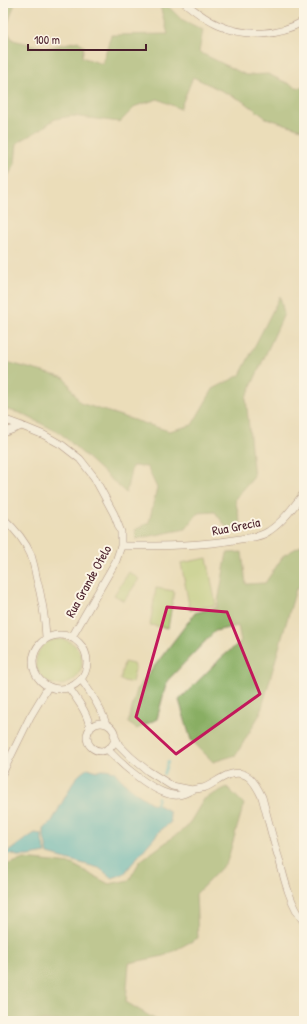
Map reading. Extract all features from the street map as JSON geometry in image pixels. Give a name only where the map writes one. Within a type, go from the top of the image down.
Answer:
[{"type":"street","points":[[185,3],[210,22],[232,30],[246,33],[258,34],[277,31],[296,26],[304,21]]},
{"type":"street","points":[[3,419],[44,435],[62,445],[80,459],[94,477],[106,497],[121,532],[121,546]]},
{"type":"street","points":[[3,433],[22,426]]},
{"type":"street","name":"Rua Grecia","points":[[204,544],[249,538],[268,532],[277,526],[304,493]]},
{"type":"street","points":[[3,518],[21,538],[31,555],[45,617],[46,638]]},
{"type":"street","name":"Rua Grande Otelo","points":[[72,637],[116,561],[121,546],[204,544]]},
{"type":"street","points":[[61,634],[72,637],[82,646],[86,654],[86,671],[82,679],[69,688],[55,689],[48,687],[40,682],[32,667],[32,658],[35,650],[46,638],[53,635],[61,634]]},
{"type":"street","points":[[82,679],[93,695],[106,724],[110,727],[118,745],[148,771],[172,786],[192,790]]},
{"type":"street","points":[[3,772],[30,717],[48,687]]},
{"type":"street","points":[[69,688],[80,702],[87,715],[90,729]]},
{"type":"street","points":[[106,724],[97,724],[90,729],[87,738],[90,745],[94,749],[107,749],[113,743],[114,735]]},
{"type":"street","points":[[107,749],[120,762],[153,787],[162,792],[173,795],[182,795],[192,790],[205,787],[236,773],[251,779],[258,788],[262,797],[284,880],[291,898],[304,922]]},
{"type":"highlighted area","points":[[167,607],[227,612],[260,694],[176,754],[136,717]]},
{"type":"green space","points":[[3,3],[15,3],[6,29],[13,40],[46,48],[78,41],[84,46],[82,57],[102,64],[111,35],[168,34],[159,3],[165,3],[181,19],[203,30],[199,52],[246,75],[268,74],[296,87],[304,88],[304,130],[266,118],[243,101],[193,77],[180,109],[158,99],[136,106],[120,122],[72,116],[55,119],[17,143],[15,164],[3,185]]},
{"type":"green space","points":[[280,296],[284,314],[246,398],[254,477],[235,499],[242,529],[229,531],[215,512],[198,513],[186,529],[136,539],[135,530],[149,522],[157,488],[147,467],[132,466],[126,493],[60,433],[20,413],[3,409],[3,361],[65,378],[80,403],[169,431],[192,425],[213,389],[240,375]]},
{"type":"green space","points":[[304,544],[304,586],[296,589],[260,714],[236,755],[213,762],[191,740],[179,700],[220,659],[241,641],[238,626],[215,631],[167,681],[157,719],[137,729],[128,723],[137,689],[195,613],[217,607],[227,553],[242,552],[246,584],[265,583],[284,555]]},
{"type":"green space","points":[[207,558],[216,605],[190,610],[181,563]]},
{"type":"green space","points":[[129,572],[139,579],[124,601],[114,595]]},
{"type":"green space","points":[[156,588],[174,591],[168,628],[150,625]]},
{"type":"green space","points":[[64,639],[68,640],[78,649],[81,653],[81,671],[72,681],[64,685],[54,685],[46,681],[37,671],[36,657],[40,649],[50,640]]},
{"type":"green space","points":[[124,662],[133,664],[135,669],[132,683],[120,680]]},
{"type":"green space","points":[[227,787],[244,804],[227,862],[196,894],[198,938],[164,956],[129,963],[126,1002],[158,1021],[3,1021],[3,866],[24,859],[72,864],[109,884],[129,880],[140,861],[187,827],[204,799]]},
{"type":"water","points":[[88,768],[97,771],[106,769],[114,771],[138,794],[153,804],[169,811],[171,822],[160,831],[124,874],[112,878],[99,868],[48,854],[44,838],[44,829],[52,821],[75,779]]},
{"type":"water","points":[[35,833],[42,834],[42,841],[46,853],[29,856],[17,856],[8,852],[24,840]]},
{"type":"waterway","points":[[164,774],[168,762]]},
{"type":"waterway","points":[[156,805],[158,797]]},
{"type":"waterway","points":[[3,855],[12,852]]}]
